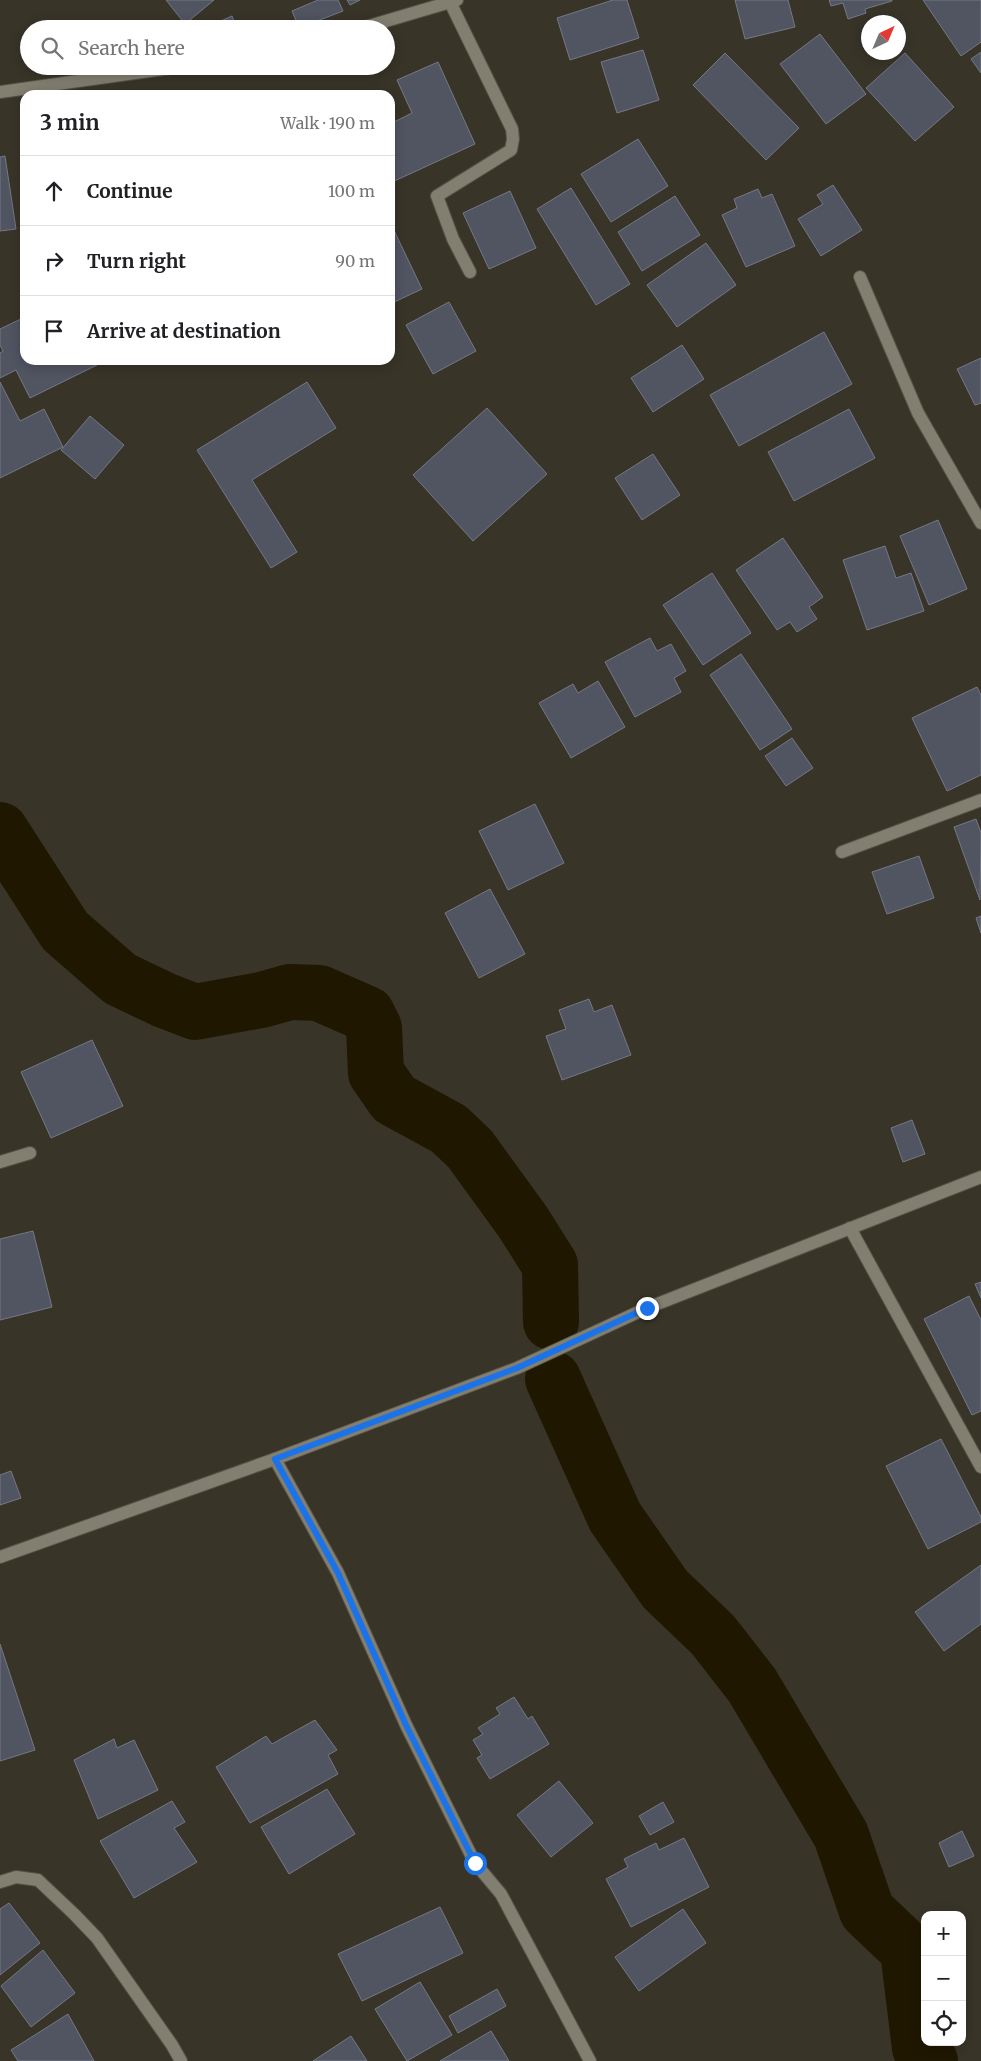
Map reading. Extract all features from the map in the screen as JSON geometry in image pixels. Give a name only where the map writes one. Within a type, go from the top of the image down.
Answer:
[{"type":"street","points":[[389,20],[453,1],[512,129],[511,150],[437,196],[453,239],[470,272]]},
{"type":"street","points":[[0,92],[121,75]]},
{"type":"street","points":[[860,277],[918,413],[981,523]]},
{"type":"street","points":[[842,852],[981,800]]},
{"type":"street","points":[[0,1162],[30,1153]]},
{"type":"street","points":[[0,1557],[275,1459],[517,1368],[647,1308],[981,1177]]},
{"type":"street","points":[[850,1228],[981,1467]]},
{"type":"street","points":[[275,1459],[338,1573],[406,1725],[475,1863],[501,1894],[590,2061]]},
{"type":"street","points":[[0,1882],[16,1877],[38,1880],[74,1914],[97,1938],[172,2045],[181,2061]]},
{"type":"building","points":[[166,0],[214,0],[190,20],[182,20]]},
{"type":"building","points":[[318,0],[338,0],[343,11],[320,20],[296,20],[292,11]]},
{"type":"building","points":[[347,0],[360,0],[350,5]]},
{"type":"building","points":[[613,0],[627,0],[639,38],[570,60],[557,18]]},
{"type":"building","points":[[735,0],[788,0],[795,27],[745,39]]},
{"type":"building","points":[[829,0],[892,1],[865,9],[866,13],[848,19],[843,3],[831,6]]},
{"type":"building","points":[[923,0],[981,0],[981,42],[961,56]]},
{"type":"building","points":[[232,16],[234,20],[223,20]]},
{"type":"building","points":[[820,34],[866,94],[826,124],[780,64]]},
{"type":"building","points":[[643,50],[659,100],[617,113],[601,62]]},
{"type":"building","points":[[981,52],[981,73],[971,59]]},
{"type":"building","points":[[725,53],[799,128],[766,160],[693,85]]},
{"type":"building","points":[[906,54],[954,107],[915,141],[866,88],[897,60],[906,60]]},
{"type":"building","points":[[438,62],[475,144],[395,181],[395,122],[412,113],[397,80]]},
{"type":"building","points":[[638,139],[668,186],[611,222],[581,174]]},
{"type":"building","points":[[5,156],[16,229],[0,231],[0,157]]},
{"type":"building","points":[[833,185],[862,230],[821,256],[798,219],[823,204],[817,195]]},
{"type":"building","points":[[571,188],[630,284],[596,305],[537,209]]},
{"type":"building","points":[[758,189],[762,198],[772,194],[795,246],[746,267],[722,215],[737,208],[734,199]]},
{"type":"building","points":[[510,191],[536,248],[489,269],[463,213]]},
{"type":"building","points":[[675,196],[700,235],[642,271],[618,232]]},
{"type":"building","points":[[395,232],[422,289],[395,302]]},
{"type":"building","points":[[706,243],[736,285],[677,327],[647,285]]},
{"type":"building","points":[[449,302],[476,351],[433,374],[406,325]]},
{"type":"building","points":[[20,319],[20,365],[97,365],[30,398],[16,370],[0,378],[0,353],[3,351],[0,345],[0,329]]},
{"type":"building","points":[[824,332],[852,384],[739,446],[710,395]]},
{"type":"building","points":[[682,345],[704,379],[653,412],[631,378]]},
{"type":"building","points":[[981,358],[981,403],[975,405],[957,369]]},
{"type":"building","points":[[0,382],[20,421],[44,409],[63,447],[0,478]]},
{"type":"building","points":[[307,382],[336,428],[252,480],[297,552],[271,568],[197,450]]},
{"type":"building","points":[[487,408],[547,474],[473,541],[413,475]]},
{"type":"building","points":[[849,409],[875,458],[794,501],[768,452]]},
{"type":"building","points":[[90,416],[124,445],[95,479],[61,450]]},
{"type":"building","points":[[653,454],[680,495],[642,520],[615,478]]},
{"type":"building","points":[[938,520],[967,589],[929,605],[900,536]]},
{"type":"building","points":[[783,538],[823,597],[809,607],[817,619],[797,632],[790,622],[777,630],[736,570]]},
{"type":"building","points":[[885,546],[896,578],[911,573],[924,611],[867,630],[843,560]]},
{"type":"building","points":[[712,573],[751,633],[703,665],[663,605]]},
{"type":"building","points":[[650,638],[657,651],[671,644],[686,671],[674,678],[681,692],[635,717],[605,662]]},
{"type":"building","points":[[741,654],[792,729],[760,750],[710,675]]},
{"type":"building","points":[[598,681],[625,727],[571,758],[539,703],[573,684],[578,693]]},
{"type":"building","points":[[977,687],[981,695],[981,775],[947,791],[912,718]]},
{"type":"building","points":[[792,738],[813,768],[786,786],[765,756]]},
{"type":"building","points":[[535,804],[564,863],[508,890],[479,831]]},
{"type":"building","points":[[976,819],[981,833],[980,900],[954,827]]},
{"type":"building","points":[[919,856],[934,898],[887,914],[872,872]]},
{"type":"building","points":[[490,889],[525,954],[479,978],[445,913]]},
{"type":"building","points":[[981,916],[981,933],[976,918]]},
{"type":"building","points":[[589,999],[594,1012],[612,1005],[631,1055],[562,1080],[546,1036],[566,1029],[559,1010]]},
{"type":"building","points":[[92,1040],[123,1106],[51,1138],[21,1072]]},
{"type":"building","points":[[912,1120],[925,1154],[903,1162],[891,1128]]},
{"type":"building","points":[[33,1231],[52,1307],[0,1320],[0,1239]]},
{"type":"building","points":[[981,1282],[981,1298],[975,1284]]},
{"type":"building","points":[[969,1296],[981,1320],[981,1411],[972,1415],[924,1319]]},
{"type":"building","points":[[941,1439],[981,1517],[981,1522],[928,1549],[886,1466]]},
{"type":"building","points":[[11,1471],[21,1498],[0,1505],[0,1475]]},
{"type":"building","points":[[981,1565],[981,1624],[944,1651],[915,1612]]},
{"type":"building","points":[[0,1644],[35,1750],[0,1761]]},
{"type":"building","points":[[514,1697],[528,1719],[532,1716],[549,1744],[490,1779],[477,1758],[482,1755],[473,1740],[483,1734],[478,1728],[500,1714],[496,1708]]},
{"type":"building","points":[[315,1720],[337,1750],[328,1755],[338,1774],[250,1823],[216,1767],[266,1736],[272,1744]]},
{"type":"building","points":[[114,1739],[117,1748],[134,1740],[158,1790],[98,1819],[74,1760]]},
{"type":"building","points":[[559,1781],[593,1823],[551,1857],[517,1815]]},
{"type":"building","points":[[327,1789],[355,1834],[289,1874],[261,1827]]},
{"type":"building","points":[[172,1801],[185,1822],[174,1828],[197,1862],[134,1898],[100,1841]]},
{"type":"building","points":[[663,1802],[674,1822],[650,1835],[639,1816]]},
{"type":"building","points":[[962,1831],[974,1856],[949,1867],[939,1843]]},
{"type":"building","points":[[684,1838],[709,1887],[631,1927],[606,1879],[628,1867],[624,1859],[656,1843],[659,1850]]},
{"type":"building","points":[[9,1903],[40,1943],[0,1975],[0,1909]]},
{"type":"building","points":[[440,1907],[463,1953],[362,2001],[338,1954]]},
{"type":"building","points":[[683,1909],[706,1943],[639,1991],[615,1957]]},
{"type":"building","points":[[43,1950],[75,1993],[31,2027],[1,1986]]},
{"type":"building","points":[[420,1982],[452,2035],[407,2061],[375,2009]]},
{"type":"building","points":[[497,1989],[506,2006],[458,2033],[449,2016]]},
{"type":"building","points":[[68,2014],[94,2061],[18,2061],[11,2050]]},
{"type":"building","points":[[491,2031],[509,2061],[440,2061]]},
{"type":"building","points":[[351,2036],[367,2061],[313,2061]]},
{"type":"waterway","points":[[0,830],[65,931],[120,979],[164,1000],[195,1012],[261,1000],[290,992],[319,993],[367,1014],[374,1028],[376,1073],[394,1099],[449,1129],[470,1149],[523,1222],[550,1265],[551,1322]]},
{"type":"waterway","points":[[553,1379],[615,1517],[665,1589],[713,1635],[752,1685],[841,1835],[867,1911],[908,1950],[920,2048],[930,2061]]},
{"type":"route","points":[[475,1863],[406,1725],[338,1573],[275,1459],[517,1368],[647,1308]]}]
